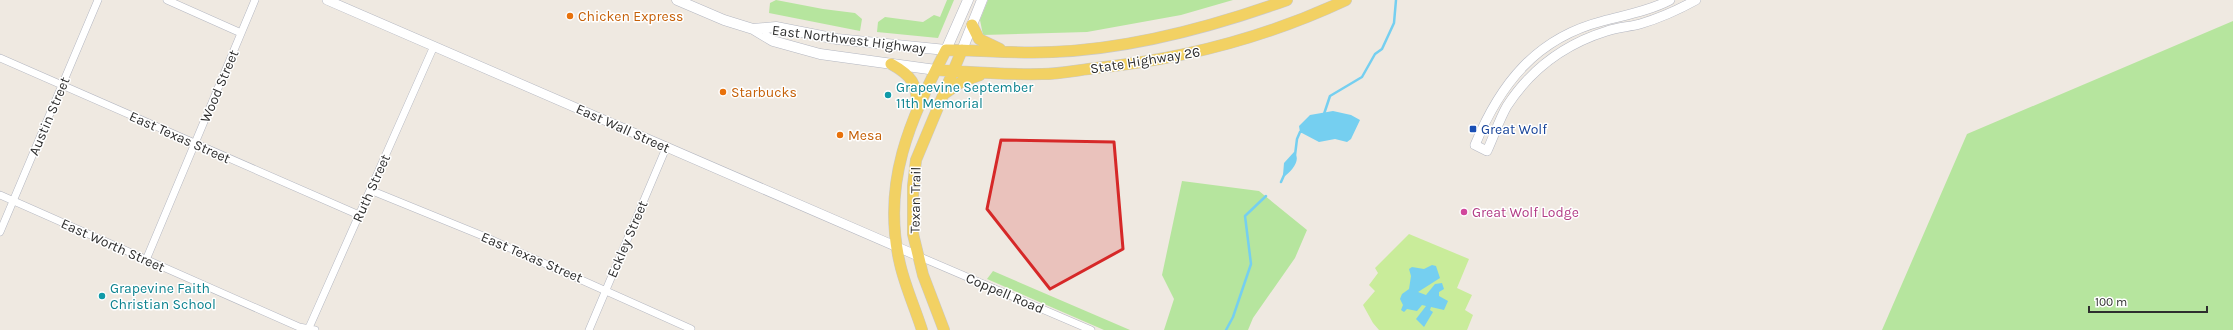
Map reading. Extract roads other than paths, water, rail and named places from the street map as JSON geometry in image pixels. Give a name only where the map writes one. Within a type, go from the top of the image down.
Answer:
[{"type":"main road","name":"East Northwest Highway","points":[[677,0],[753,30],[773,41],[820,54],[936,70]]},
{"type":"main road","points":[[946,50],[968,0]]},
{"type":"main road","points":[[962,50],[982,0]]},
{"type":"main road","name":"State Highway 26","points":[[946,50],[1010,53],[1095,49],[1146,40],[1230,19],[1287,0]]},
{"type":"main road","name":"State Highway 26","points":[[936,70],[996,74],[1043,74],[1175,58],[1270,31],[1306,19],[1346,0]]},
{"type":"main road","points":[[972,25],[979,39],[1010,53]]},
{"type":"main road","name":"East Northwest Highway","points":[[753,30],[776,27],[837,39],[946,50]]},
{"type":"main road","name":"Texan Trail","points":[[922,330],[900,264],[894,224],[895,190],[900,158],[917,108],[946,50]]},
{"type":"main road","name":"Texan Trail","points":[[944,330],[923,275],[912,226],[916,160],[962,50]]},
{"type":"main road","points":[[890,64],[904,72],[914,84],[917,108]]},
{"type":"main road","points":[[942,96],[961,82],[981,75],[996,74]]},
{"type":"street","name":"Austin Street","points":[[0,232],[98,0]]},
{"type":"street","points":[[167,0],[241,32]]},
{"type":"street","name":"Wood Street","points":[[146,260],[255,0]]},
{"type":"street","name":"East Wall Street","points":[[328,0],[666,148],[918,256]]},
{"type":"street","points":[[1670,0],[1632,14],[1575,30],[1544,46],[1516,73],[1494,104],[1475,145],[1487,151],[1506,107],[1525,81],[1551,57],[1580,41],[1608,30],[1638,24],[1666,16],[1696,0]]},
{"type":"street","name":"Ruth Street","points":[[310,330],[434,46]]},
{"type":"street","name":"East Texas Street","points":[[0,58],[359,215]]},
{"type":"street","name":"Eckley Street","points":[[589,330],[666,148]]},
{"type":"street","name":"East Texas Street","points":[[370,190],[606,290],[691,329]]},
{"type":"street","name":"East Worth Street","points":[[0,195],[299,327],[310,330]]},
{"type":"street","name":"Coppell Road","points":[[918,256],[1091,330]]},
{"type":"water","points":[[1333,111],[1351,115],[1360,120],[1351,139],[1347,142],[1335,139],[1319,142],[1300,132],[1299,126],[1310,115]]},
{"type":"water","points":[[1294,152],[1297,158],[1295,165],[1285,176],[1283,175],[1284,163]]},
{"type":"water","points":[[1432,265],[1436,266],[1440,278],[1418,292],[1426,295],[1435,284],[1442,283],[1444,289],[1439,292],[1439,296],[1448,301],[1444,310],[1431,307],[1430,310],[1433,312],[1424,327],[1416,319],[1426,306],[1422,305],[1417,311],[1407,309],[1404,312],[1401,310],[1403,305],[1400,299],[1402,294],[1409,289],[1411,276],[1409,269],[1412,267],[1424,269]]},
{"type":"waterway","points":[[1324,114],[1330,96],[1362,77],[1375,54],[1382,49],[1394,23],[1396,0]]},
{"type":"waterway","points":[[1295,155],[1297,139],[1300,132],[1303,131]]},
{"type":"waterway","points":[[1281,182],[1285,173]]},
{"type":"waterway","points":[[1226,330],[1233,317],[1251,264],[1245,216],[1266,196]]},
{"type":"place","name":"Chicken Express","points":[[570,16]]},
{"type":"place","name":"Starbucks","points":[[723,92]]},
{"type":"place","name":"Grapevine September 11th Memorial","points":[[888,95]]},
{"type":"place","name":"Great Wolf","points":[[1473,129]]},
{"type":"place","name":"Mesa","points":[[840,135]]},
{"type":"place","name":"Great Wolf Lodge","points":[[1464,212]]},
{"type":"place","name":"Grapevine Faith Christian School","points":[[102,296]]}]
